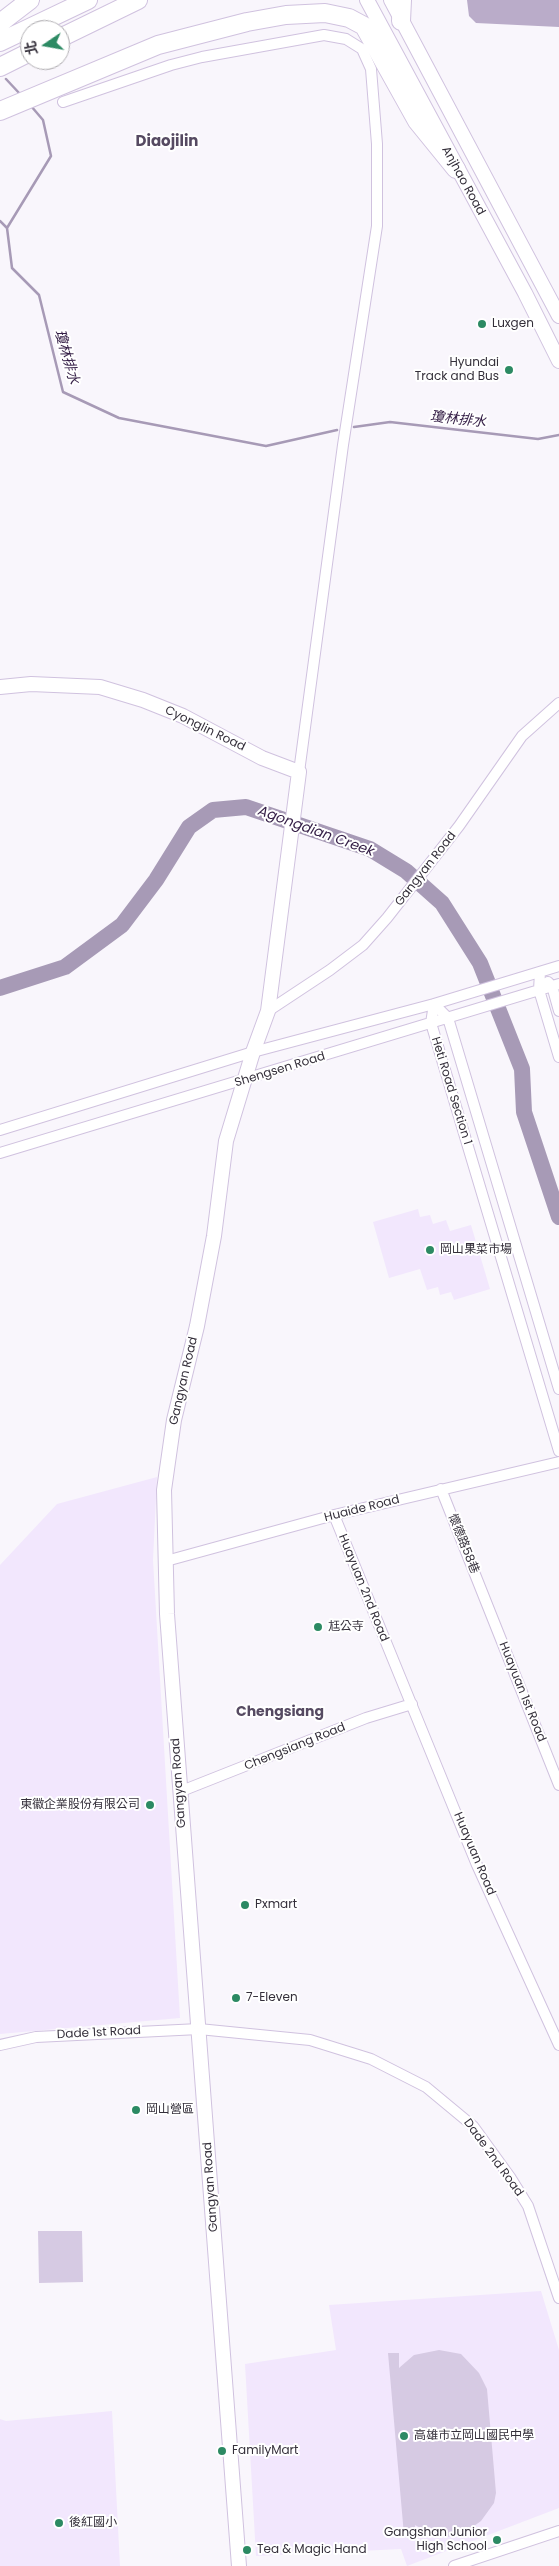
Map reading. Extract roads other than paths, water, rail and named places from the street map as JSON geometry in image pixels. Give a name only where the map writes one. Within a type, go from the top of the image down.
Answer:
[{"type":"highway","points":[[0,23],[30,0]]},
{"type":"highway","points":[[0,42],[88,0]]},
{"type":"highway","points":[[70,33],[138,0]]},
{"type":"highway","points":[[0,111],[158,45],[286,14],[327,0]]},
{"type":"highway","points":[[401,21],[402,0]]},
{"type":"highway","points":[[286,14],[325,13],[349,18],[364,26],[417,120],[456,169]]},
{"type":"highway","points":[[0,67],[20,57]]},
{"type":"street","name":"Anjhao Road","points":[[367,0],[456,169],[525,293],[559,361]]},
{"type":"street","name":"Anjhao Road","points":[[391,0],[474,152],[559,316]]},
{"type":"street","points":[[63,102],[202,57],[324,35],[346,39],[362,49],[371,69],[377,144],[377,226],[343,445],[299,772]]},
{"type":"street","name":"Cyonglin Road","points":[[0,686],[31,684],[100,687],[143,700],[183,716],[262,758],[299,772]]},
{"type":"street","name":"Gangyan Road","points":[[268,1011],[330,970],[363,945],[434,860],[522,736],[559,703]]},
{"type":"street","name":"Gangyan Road","points":[[239,2566],[166,1614],[164,1490],[174,1420],[197,1326],[214,1236],[226,1141],[253,1052],[268,1011],[299,772]]},
{"type":"street","name":"Shengsen Road","points":[[0,1130],[253,1052],[434,1004],[559,966]]},
{"type":"street","points":[[540,972],[555,985],[559,1011]]},
{"type":"street","points":[[540,972],[539,990],[559,1057]]},
{"type":"street","name":"Shengsen Road","points":[[0,1153],[555,985]]},
{"type":"street","name":"Heti Road Section 1","points":[[559,1389],[453,1016],[434,1004],[431,1023],[559,1451]]},
{"type":"street","name":"Huaide Road","points":[[166,1561],[334,1515],[559,1462]]},
{"type":"street","name":"懷德路58巷","points":[[441,1489],[485,1599]]},
{"type":"street","name":"Huayuan 2nd Road","points":[[334,1515],[393,1661]]},
{"type":"street","name":"Huayuan 1st Road","points":[[485,1599],[559,1785]]},
{"type":"street","name":"Huayuan Road","points":[[393,1661],[477,1865],[559,2045]]},
{"type":"street","name":"Chengsiang Road","points":[[179,1792],[366,1718],[412,1704]]},
{"type":"street","name":"Dade 1st Road","points":[[0,2045],[36,2037],[199,2029]]},
{"type":"street","name":"Dade 2nd Road","points":[[199,2029],[310,2040],[371,2059],[426,2088],[473,2126],[510,2177],[528,2206],[559,2298]]},
{"type":"street","points":[[454,2566],[559,2531]]},
{"type":"waterway","name":"瓊林排水","points":[[6,79],[20,94]]},
{"type":"waterway","name":"瓊林排水","points":[[31,106],[43,120],[51,156],[7,228],[12,268],[39,295],[63,392],[119,418],[266,446],[337,430]]},
{"type":"waterway","points":[[0,221],[7,228]]},
{"type":"waterway","name":"瓊林排水","points":[[354,427],[390,422],[538,439],[559,435]]},
{"type":"waterway","name":"Agongdian Creek","points":[[0,988],[65,967],[122,925],[156,880],[189,827],[213,810],[246,807],[370,849],[406,871],[442,903],[480,963],[522,1069],[524,1112],[559,1217]]},
{"type":"place","name":"Luxgen","points":[[482,324]]},
{"type":"place","name":"Hyundai Track and Bus","points":[[509,370]]},
{"type":"place","name":"岡山果菜市場","points":[[430,1250]]},
{"type":"place","name":"尪公寺","points":[[318,1627]]},
{"type":"place","name":"東徽企業股份有限公司","points":[[150,1805]]},
{"type":"place","name":"Pxmart","points":[[245,1905]]},
{"type":"place","name":"7-Eleven","points":[[236,1998]]},
{"type":"place","name":"岡山營區","points":[[136,2110]]},
{"type":"place","name":"高雄市立岡山國民中學","points":[[404,2436]]},
{"type":"place","name":"FamilyMart","points":[[222,2451]]},
{"type":"place","name":"後紅國小","points":[[59,2523]]},
{"type":"place","name":"Gangshan Junior High School","points":[[497,2540]]},
{"type":"place","name":"Tea & Magic Hand","points":[[247,2550]]},
{"type":"district","name":"Diaojilin","points":[[167,142]]},
{"type":"district","name":"Chengsiang","points":[[280,1712]]}]
